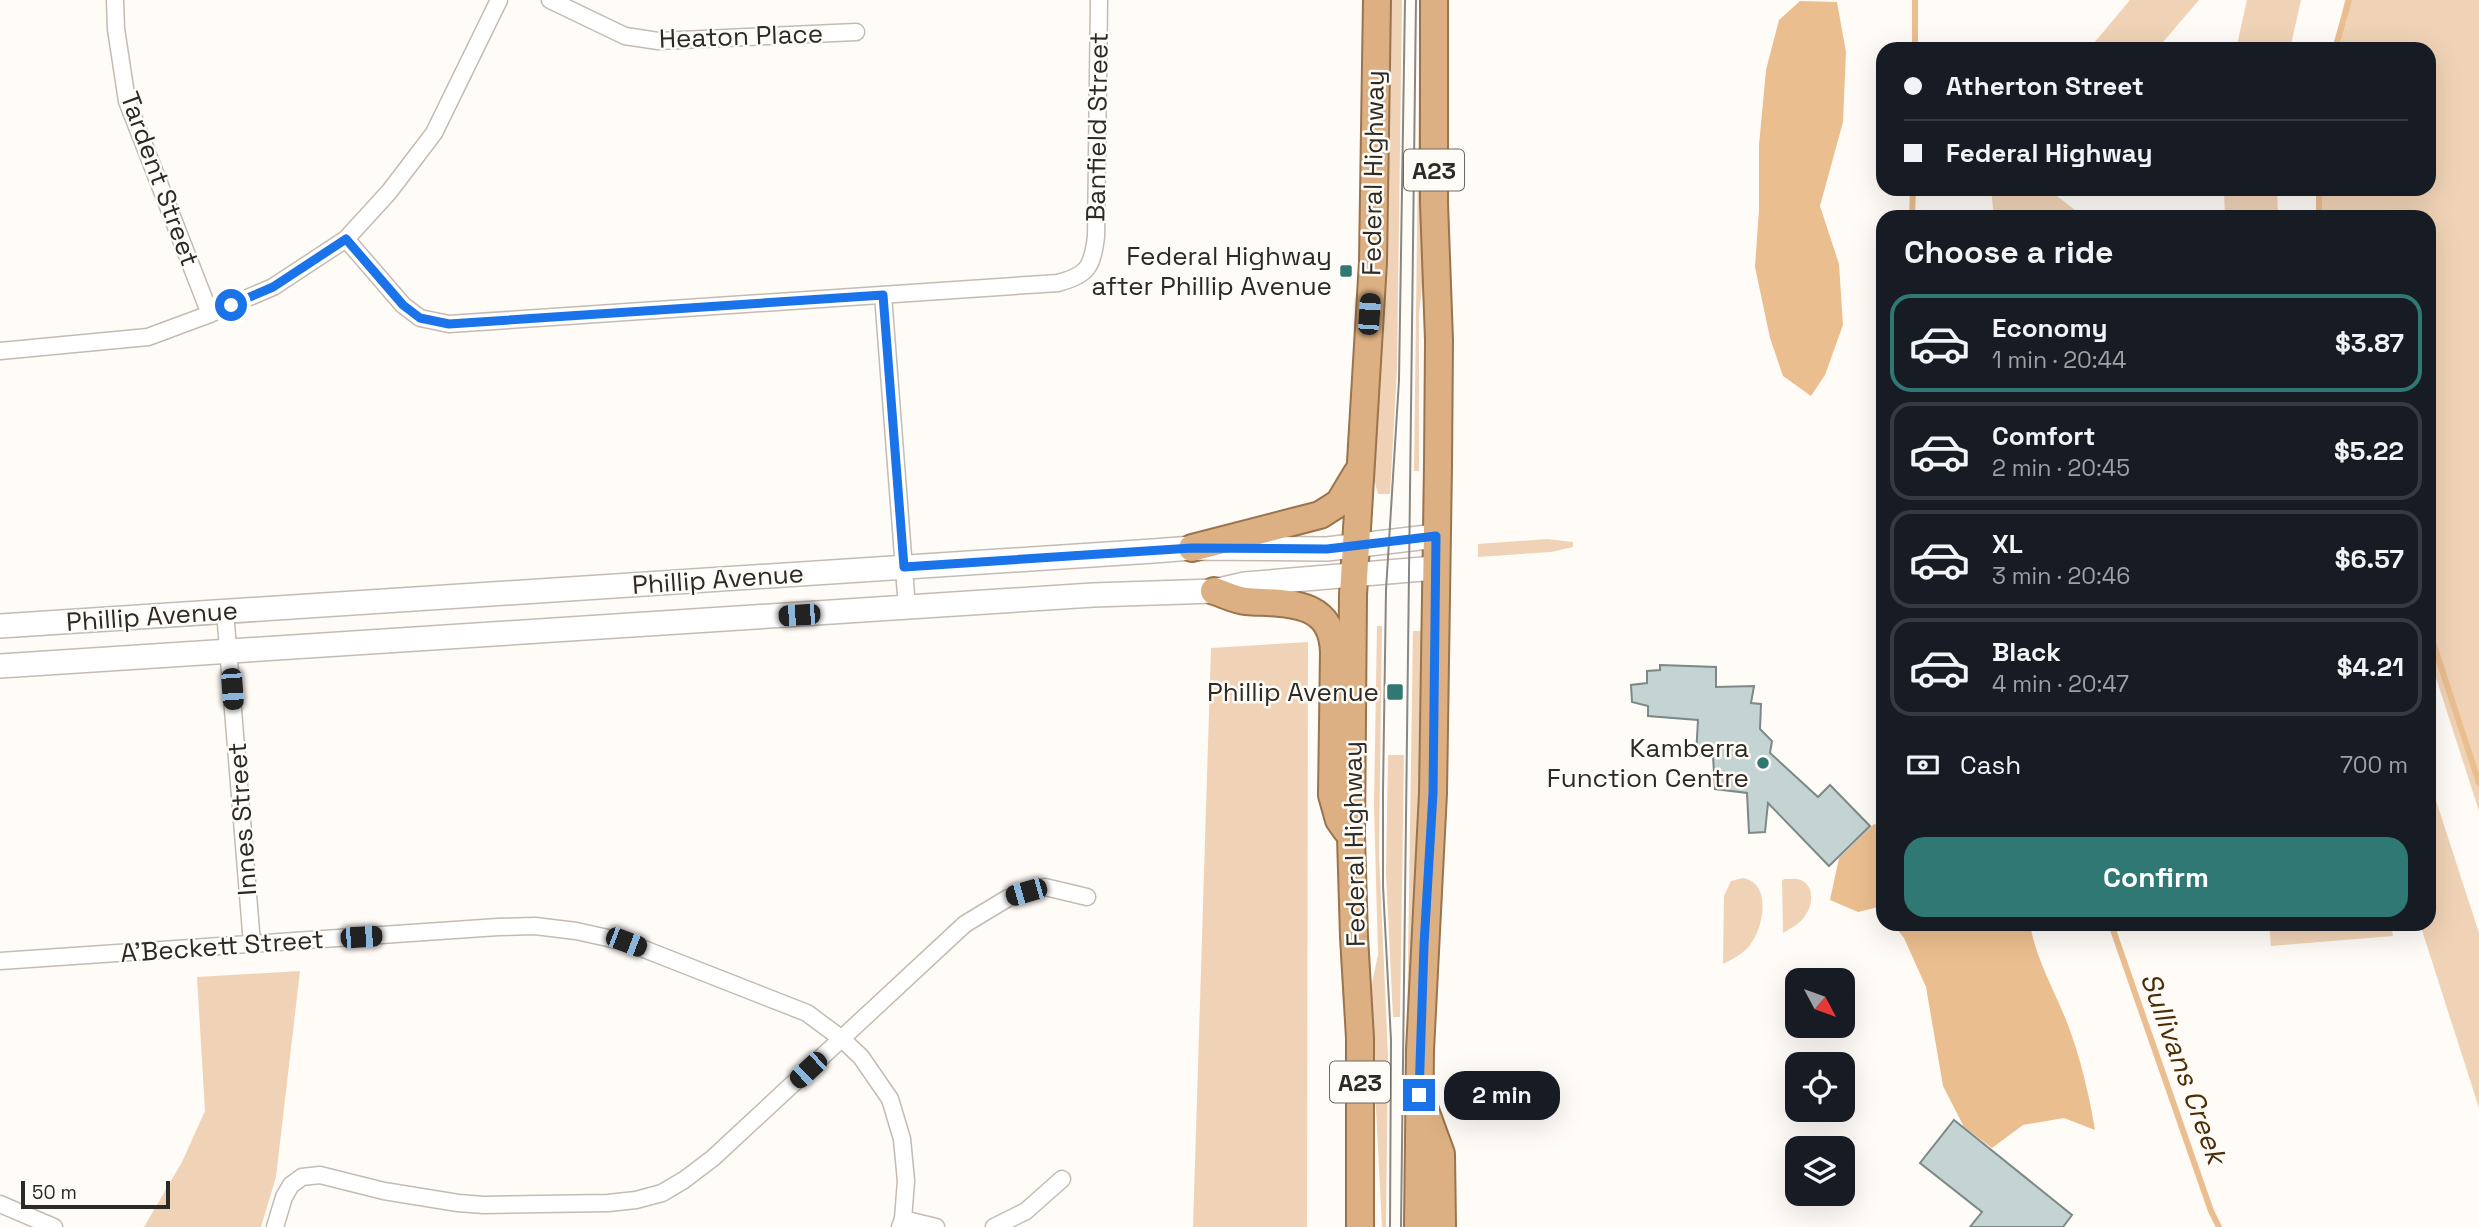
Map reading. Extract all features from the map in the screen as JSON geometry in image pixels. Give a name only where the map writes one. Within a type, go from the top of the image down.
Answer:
[{"type":"highway","name":"Federal Highway","points":[[1360,1227],[1360,1038],[1353,937],[1351,837],[1354,574],[1373,262],[1377,0]]},
{"type":"highway","name":"A23","points":[[1418,1227],[1424,945],[1433,793],[1439,340],[1434,203],[1434,0]]},
{"type":"highway","points":[[1192,548],[1321,515],[1342,499],[1359,469]]},
{"type":"highway","points":[[1213,591],[1242,601],[1297,604],[1314,612],[1329,629],[1334,652],[1332,795],[1339,820],[1351,837]]},
{"type":"highway","points":[[1419,1095],[1441,1154],[1442,1227]]},
{"type":"main road","name":"Phillip Avenue","points":[[0,626],[1192,548],[1327,549],[1436,536]]},
{"type":"main road","name":"Phillip Avenue","points":[[0,666],[1164,591],[1213,591],[1245,584],[1435,568]]},
{"type":"street","name":"Tardent Street","points":[[115,0],[116,29],[127,101],[210,314]]},
{"type":"street","points":[[0,351],[148,337],[273,287],[346,239],[389,192],[434,133],[499,0]]},
{"type":"street","name":"Heaton Place","points":[[550,0],[625,36],[658,41],[856,32]]},
{"type":"street","name":"Banfield Street","points":[[346,239],[403,305],[420,318],[449,324],[1058,283],[1077,278],[1093,260],[1096,237],[1099,0]]},
{"type":"street","points":[[883,295],[907,608]]},
{"type":"street","name":"Innes Street","points":[[225,611],[252,944]]},
{"type":"street","points":[[275,1227],[284,1197],[291,1185],[302,1177],[320,1175],[384,1191],[484,1205],[608,1203],[636,1200],[662,1193],[684,1181],[713,1158],[965,924],[1008,898],[1045,887],[1087,897]]},
{"type":"street","name":"A'Beckett Street","points":[[0,961],[498,927],[535,926],[576,931],[626,942],[807,1013],[862,1057],[890,1099],[902,1139],[906,1181],[902,1223]]},
{"type":"street","points":[[994,1227],[1026,1211],[1062,1179]]},
{"type":"street","points":[[0,1204],[54,1227]]},
{"type":"street","points":[[902,1223],[936,1227]]},
{"type":"shaded area","points":[[1391,0],[1402,0],[1397,369],[1390,494],[1378,494],[1373,475],[1386,280]]},
{"type":"shaded area","points":[[1420,0],[1425,0],[1427,239],[1419,315],[1419,471],[1414,471]]},
{"type":"shaded area","points":[[2130,0],[2199,0],[2163,42],[2095,42]]},
{"type":"shaded area","points":[[2247,0],[2301,0],[2292,42],[2238,42]]},
{"type":"shaded area","points":[[2345,0],[2479,0],[2479,811],[2436,678],[2436,210],[2316,210],[2316,196],[2436,196],[2436,42],[2336,42]]},
{"type":"shaded area","points":[[1800,1],[1837,2],[1846,52],[1843,122],[1820,206],[1839,264],[1843,325],[1825,375],[1811,396],[1783,376],[1770,338],[1755,267],[1759,210],[1759,145],[1766,70],[1779,20]]},
{"type":"shaded area","points":[[1992,196],[2057,196],[2075,210],[1993,210]]},
{"type":"shaded area","points":[[2224,196],[2277,196],[2278,210],[2225,210]]},
{"type":"shaded area","points":[[1547,539],[1573,542],[1573,547],[1551,552],[1478,557],[1478,544]]},
{"type":"shaded area","points":[[1377,626],[1382,626],[1379,853],[1388,1055],[1386,1227],[1382,1227],[1370,992],[1378,955],[1374,805]]},
{"type":"shaded area","points":[[1413,631],[1421,631],[1425,643],[1408,1227],[1404,1227]]},
{"type":"shaded area","points":[[1308,642],[1307,1227],[1193,1227],[1211,648]]},
{"type":"shaded area","points":[[1388,755],[1404,755],[1400,1017],[1393,1017],[1386,874]]},
{"type":"shaded area","points":[[2436,801],[2479,933],[2479,1108],[2422,931],[2436,931]]},
{"type":"shaded area","points":[[1876,825],[1876,908],[1858,912],[1830,900],[1839,858]]},
{"type":"shaded area","points":[[1743,878],[1758,888],[1762,897],[1762,918],[1750,945],[1741,954],[1723,964],[1724,896],[1731,881]]},
{"type":"shaded area","points":[[1784,879],[1806,883],[1811,896],[1810,907],[1803,919],[1783,933],[1782,881]]},
{"type":"shaded area","points":[[1898,931],[2032,931],[2041,963],[2077,1051],[2095,1130],[2064,1118],[2023,1125],[1992,1148],[1964,1127],[1943,1086],[1926,987]]},
{"type":"shaded area","points":[[2270,931],[2392,931],[2393,936],[2271,946]]},
{"type":"shaded area","points":[[300,971],[276,1177],[261,1227],[144,1227],[182,1162],[205,1111],[197,977]]},
{"type":"building","name":"Kamberra Function Centre","points":[[1660,665],[1716,667],[1716,687],[1754,686],[1751,703],[1761,704],[1760,729],[1772,741],[1770,753],[1818,797],[1830,785],[1870,826],[1829,866],[1768,803],[1765,832],[1749,833],[1747,793],[1715,789],[1713,756],[1696,755],[1698,720],[1648,716],[1648,706],[1632,702],[1631,685],[1647,683],[1647,671],[1660,670]]},
{"type":"building","points":[[1954,1120],[2072,1215],[2063,1227],[1970,1227],[1982,1212],[1920,1163]]},
{"type":"waterway","name":"Sullivans Creek","points":[[1915,0],[1915,42]]},
{"type":"waterway","points":[[2337,42],[2349,0]]},
{"type":"waterway","name":"Sullivans Creek","points":[[1912,210],[1913,196]]},
{"type":"waterway","points":[[2319,196],[2319,210]]},
{"type":"waterway","points":[[2436,651],[2479,783]]},
{"type":"waterway","name":"Sullivans Creek","points":[[2113,931],[2211,1211],[2219,1227]]},
{"type":"tram line","points":[[1390,1227],[1391,1040],[1383,886],[1383,791],[1386,590],[1399,380],[1405,0]]},
{"type":"tram line","points":[[1401,1227],[1416,0]]},
{"type":"place","name":"Federal Highway after Phillip Avenue","points":[[1346,271]]},
{"type":"place","name":"Phillip Avenue","points":[[1395,692]]},
{"type":"place","name":"Kamberra Function Centre","points":[[1763,763]]},
{"type":"route","points":[[231,305],[273,287],[346,239],[403,305],[420,318],[449,324],[883,295],[904,567],[1192,548],[1327,549],[1436,536],[1433,793],[1419,1095]]}]
